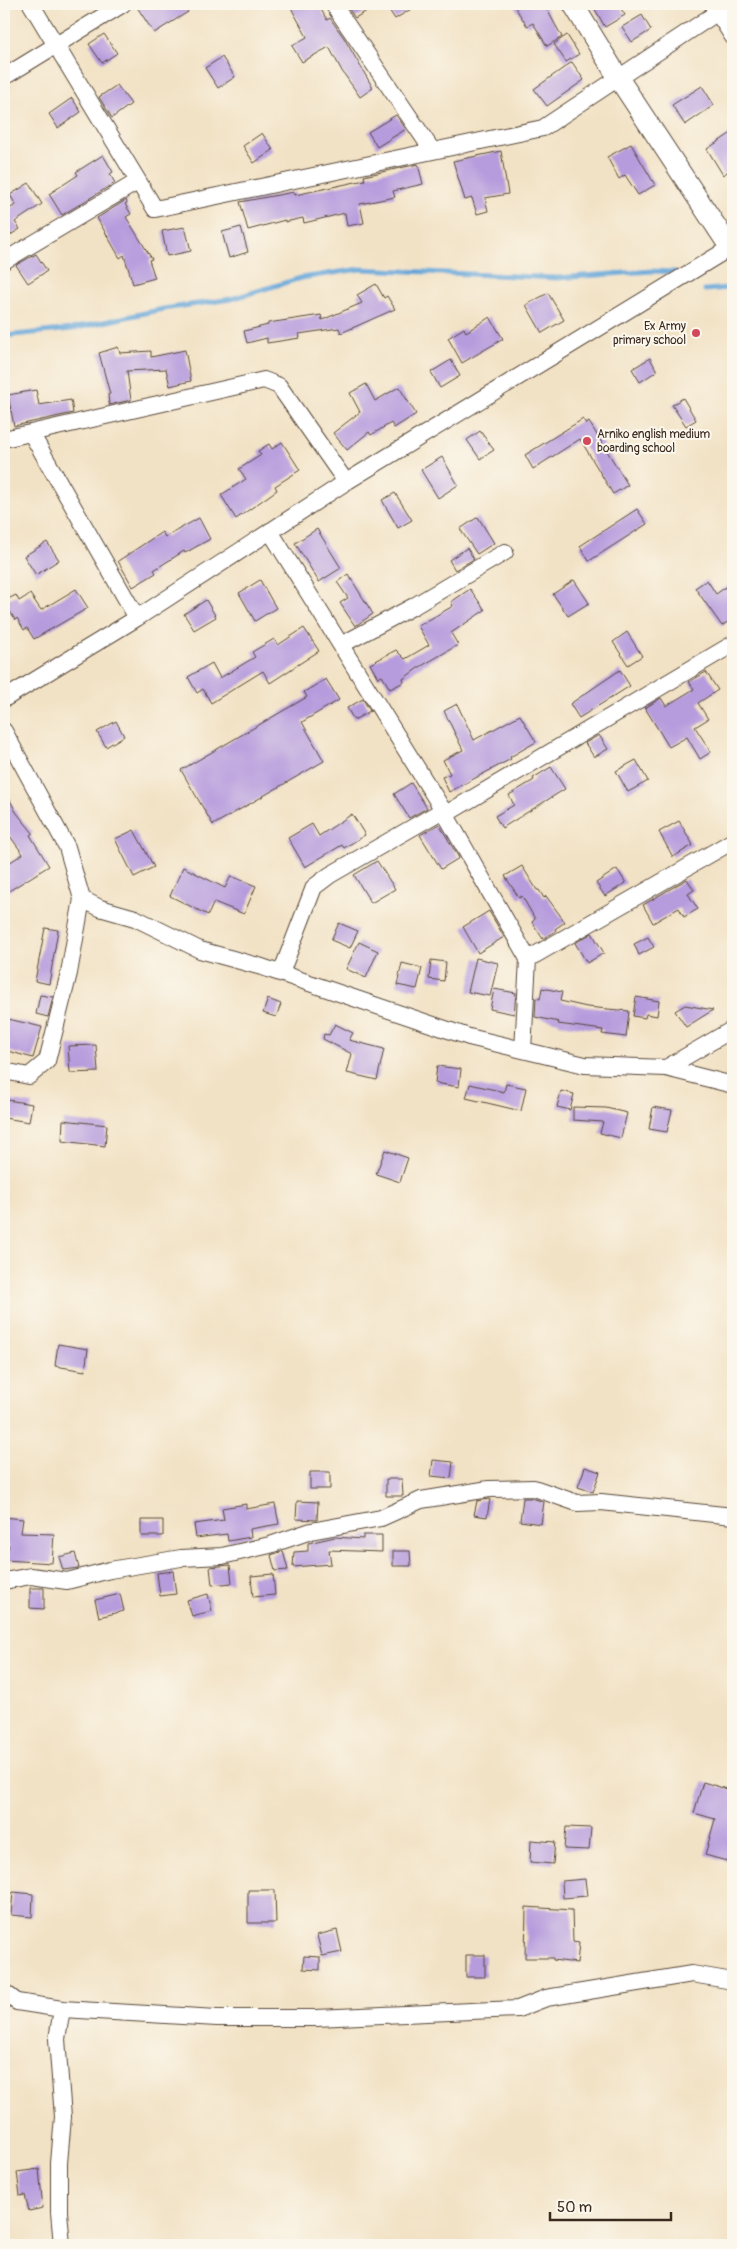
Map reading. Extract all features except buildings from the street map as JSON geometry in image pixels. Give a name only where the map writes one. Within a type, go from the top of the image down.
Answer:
[{"type":"street","points":[[31,4],[155,209],[543,128],[619,79],[720,6],[733,38]]},
{"type":"street","points":[[4,77],[123,4]]},
{"type":"street","points":[[333,4],[432,150]]},
{"type":"street","points":[[4,699],[137,618],[346,482],[732,249],[619,79],[573,4]]},
{"type":"street","points":[[4,261],[137,182]]},
{"type":"street","points":[[4,439],[264,380],[280,386],[346,482]]},
{"type":"street","points":[[30,433],[137,618]]},
{"type":"street","points":[[270,531],[444,812],[528,959],[524,1050]]},
{"type":"street","points":[[341,645],[414,606],[504,552]]},
{"type":"street","points":[[281,973],[314,887],[330,875],[444,812],[733,644]]},
{"type":"street","points":[[4,731],[67,846],[82,899],[69,973],[47,1062],[29,1076],[4,1071]]},
{"type":"street","points":[[528,959],[733,841]]},
{"type":"street","points":[[82,899],[100,908],[135,918],[200,950],[281,973],[469,1037],[585,1066],[666,1068],[733,1085]]},
{"type":"street","points":[[666,1068],[733,1030]]},
{"type":"street","points":[[4,1581],[31,1576],[67,1581],[110,1570],[181,1558],[222,1556],[270,1545],[311,1531],[382,1518],[421,1500],[489,1489],[534,1488],[577,1503],[601,1502],[733,1516]]},
{"type":"street","points":[[4,1992],[18,2002],[62,2009],[217,2018],[393,2015],[518,2010],[546,1998],[692,1974],[733,1981]]},
{"type":"street","points":[[62,2009],[57,2039],[63,2117],[59,2173],[62,2245]]},
{"type":"waterway","points":[[4,336],[72,329],[163,309],[231,299],[301,278],[360,269],[557,278],[652,271],[675,272]]},
{"type":"waterway","points":[[705,290],[729,288]]},
{"type":"place","name":"Ex Army primary school","points":[[696,333]]},
{"type":"place","name":"Arniko english medium boarding school","points":[[587,441]]}]
